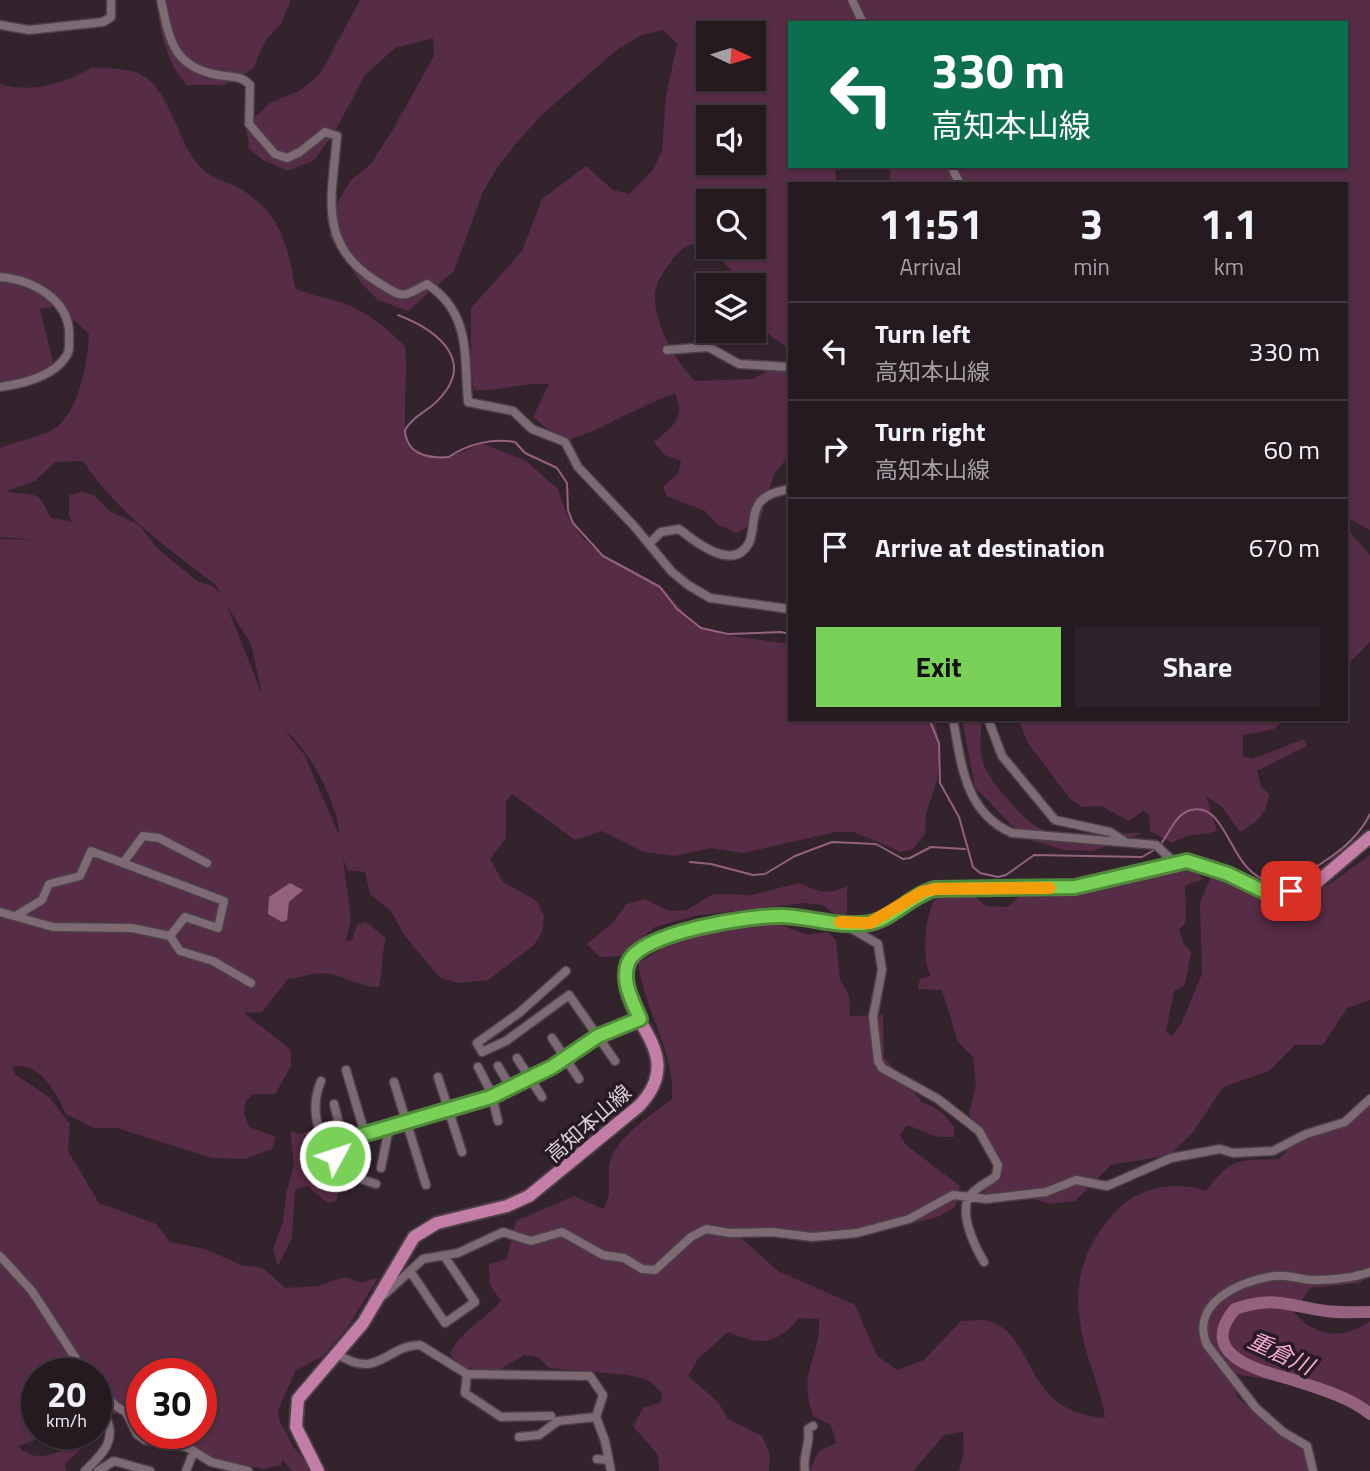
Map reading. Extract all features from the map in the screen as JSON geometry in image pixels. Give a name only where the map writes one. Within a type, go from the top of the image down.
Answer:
[{"type":"main road","name":"高知本山線","points":[[318,1471],[299,1434],[295,1409],[308,1384],[363,1323],[407,1246],[418,1234],[437,1223],[507,1206],[530,1196],[639,1106],[654,1088],[659,1070],[654,1051],[629,995],[626,974],[632,956],[648,943],[671,934],[768,916],[870,923],[922,892],[935,889],[1075,887],[1175,863],[1198,863],[1250,886],[1276,894],[1315,884],[1370,837]]},
{"type":"street","points":[[0,25],[29,30],[103,22],[111,17],[111,0]]},
{"type":"street","points":[[161,0],[168,29],[181,60],[202,74],[238,77],[250,85],[249,124],[275,154],[287,158],[300,152],[325,132],[337,136],[330,213],[333,232],[342,251],[362,272],[399,296],[410,295],[428,284],[449,302],[457,313],[463,332],[468,402],[513,411],[532,429],[565,442],[578,467],[650,544],[672,572],[710,598],[788,609]]},
{"type":"street","points":[[852,0],[862,21]]},
{"type":"street","points":[[0,277],[46,290],[66,315],[70,331],[68,353],[60,363],[26,383],[0,387]]},
{"type":"street","points":[[667,350],[708,347],[739,364],[788,367]]},
{"type":"street","points":[[650,544],[661,531],[679,529],[711,553],[726,555],[739,551],[749,542],[758,504],[768,495],[788,489]]},
{"type":"street","points":[[953,721],[961,767],[971,793],[989,818],[1001,828],[1012,833],[1159,847],[1175,863]]},
{"type":"street","points":[[989,721],[1002,756],[1055,820],[1110,832],[1127,843]]},
{"type":"street","points":[[123,863],[143,836],[159,838],[207,863]]},
{"type":"street","points":[[17,915],[42,900],[48,884],[80,876],[91,851],[224,901],[218,928],[185,917],[170,936]]},
{"type":"street","points":[[0,912],[53,927],[132,928],[170,936],[180,951],[213,961],[251,983]]},
{"type":"street","points":[[840,922],[878,944],[882,970],[873,1017],[876,1053],[882,1068],[938,1099],[979,1131],[998,1165],[996,1176],[970,1195],[967,1216],[970,1232],[984,1262]]},
{"type":"street","points":[[566,971],[519,1013],[477,1042],[482,1052],[506,1041],[569,995],[615,1061]]},
{"type":"street","points":[[321,1081],[315,1095],[314,1117],[324,1146],[491,1097],[531,1079],[598,1036],[640,1019]]},
{"type":"street","points":[[552,1038],[579,1079]]},
{"type":"street","points":[[517,1058],[542,1097]]},
{"type":"street","points":[[498,1066],[511,1088]]},
{"type":"street","points":[[478,1067],[498,1121]]},
{"type":"street","points":[[346,1070],[365,1134],[355,1177],[376,1184]]},
{"type":"street","points":[[438,1077],[462,1152]]},
{"type":"street","points":[[394,1082],[426,1185]]},
{"type":"street","points":[[379,1299],[423,1259],[435,1255],[445,1257],[503,1232],[531,1241],[562,1232],[603,1255],[624,1258],[642,1269],[655,1270],[691,1237],[706,1229],[730,1233],[813,1237],[857,1233],[909,1219],[953,1195],[986,1199],[1046,1192],[1076,1180],[1107,1186],[1171,1158],[1220,1149],[1233,1153],[1273,1151],[1306,1134],[1345,1122],[1370,1099]]},
{"type":"street","points":[[332,1169],[341,1141],[334,1104]]},
{"type":"street","points":[[381,1168],[389,1128]]},
{"type":"street","points":[[0,1256],[32,1291],[74,1358]]},
{"type":"street","points":[[410,1271],[445,1323],[475,1302],[445,1257]]},
{"type":"street","points":[[1313,1471],[1307,1446],[1283,1432],[1256,1408],[1206,1345],[1203,1337],[1205,1314],[1217,1298],[1266,1278],[1276,1276],[1313,1280],[1370,1272]]},
{"type":"street","points":[[336,1353],[346,1360],[372,1364],[420,1345],[467,1374],[590,1376],[603,1395],[596,1417],[611,1471]]},
{"type":"street","points":[[70,1352],[72,1358]]},
{"type":"street","points":[[467,1374],[465,1392],[501,1417],[551,1416]]},
{"type":"street","points":[[112,1400],[130,1416],[137,1434],[145,1440],[177,1444],[211,1461],[248,1471]]},
{"type":"street","points":[[519,1437],[539,1435],[558,1421],[596,1417]]},
{"type":"street","points":[[805,1471],[803,1453],[810,1439],[808,1429],[813,1426]]},
{"type":"street","points":[[85,1471],[103,1449]]},
{"type":"street","points":[[186,1471],[194,1451]]},
{"type":"street","points":[[597,1459],[609,1460]]},
{"type":"street","points":[[98,1471],[114,1461],[150,1471]]},
{"type":"shaded area","points":[[156,0],[291,0],[281,24],[265,41],[253,69],[224,85],[187,85],[169,56]]},
{"type":"shaded area","points":[[360,0],[1370,0],[1370,530],[1348,518],[1348,182],[889,182],[891,168],[1348,168],[1348,21],[788,21],[788,168],[836,168],[837,182],[788,182],[788,348],[766,331],[766,273],[733,273],[722,259],[766,259],[766,189],[696,189],[696,243],[680,251],[672,260],[661,276],[655,294],[658,317],[667,341],[695,381],[753,379],[774,367],[788,367],[788,457],[774,474],[760,520],[736,533],[717,524],[705,511],[667,496],[663,487],[678,473],[681,461],[665,455],[654,442],[676,421],[679,409],[675,393],[563,442],[533,417],[549,384],[474,390],[471,370],[471,308],[522,251],[542,199],[586,166],[613,190],[629,194],[652,171],[662,151],[666,97],[677,44],[663,30],[642,35],[618,49],[545,112],[518,141],[497,168],[482,194],[454,271],[408,311],[378,300],[362,284],[329,236],[333,210],[351,180],[371,164],[434,56],[433,38],[395,48],[365,75],[334,133],[314,160],[288,171],[263,160],[249,149],[246,125],[270,103],[301,90],[320,74]]},
{"type":"shaded area","points":[[93,67],[135,72],[150,81],[159,91],[192,157],[200,167],[251,196],[272,217],[285,243],[295,288],[356,309],[382,326],[405,346],[407,445],[428,456],[444,458],[481,443],[526,461],[558,489],[565,510],[580,535],[598,552],[660,585],[694,624],[724,635],[788,644],[788,721],[935,721],[940,750],[937,780],[926,814],[925,834],[913,849],[901,852],[854,832],[835,832],[743,853],[710,848],[675,856],[644,852],[602,831],[575,840],[512,794],[506,802],[506,838],[490,859],[503,882],[537,901],[544,916],[542,932],[534,945],[488,980],[459,983],[440,978],[405,936],[391,911],[370,894],[365,872],[348,870],[343,859],[351,920],[346,941],[352,940],[357,925],[366,922],[386,938],[379,987],[323,973],[288,979],[262,1012],[244,1013],[291,1050],[291,1066],[275,1094],[254,1094],[246,1100],[244,1113],[249,1127],[276,1137],[272,1149],[245,1159],[212,1158],[117,1128],[94,1128],[66,1114],[52,1088],[39,1074],[22,1066],[12,1067],[16,1075],[49,1097],[70,1124],[68,1151],[99,1203],[156,1224],[170,1242],[205,1249],[241,1265],[263,1268],[285,1288],[317,1286],[345,1277],[360,1283],[378,1278],[347,1328],[323,1356],[296,1370],[278,1410],[279,1420],[293,1446],[312,1471],[292,1471],[282,1459],[281,1465],[264,1469],[209,1459],[196,1449],[217,1449],[217,1358],[126,1358],[126,1415],[122,1412],[112,1414],[112,1358],[21,1358],[21,1445],[18,1446],[26,1452],[42,1456],[66,1449],[81,1449],[64,1465],[67,1471],[0,1471],[0,539],[34,540],[0,537],[0,448],[52,430],[69,413],[80,386],[87,358],[89,334],[59,306],[40,309],[53,363],[34,376],[0,384],[0,84],[24,88],[48,85]],"holes":[[[83,461],[111,496],[161,543],[215,584],[221,594],[212,586],[197,581],[158,549],[139,525],[110,511],[94,495],[81,492],[69,495],[69,515],[72,522],[52,518],[37,497],[7,491],[35,481],[55,462]],[[226,604],[251,644],[262,694]],[[285,731],[294,739],[321,778],[334,809],[339,835],[304,754]]]},
{"type":"shaded area","points":[[1348,530],[1370,555],[1370,642],[1348,664]]},
{"type":"shaded area","points":[[962,721],[982,721],[980,743],[986,770],[1016,809],[1037,827],[1073,834],[1143,833],[1093,851],[1064,850],[1024,838],[975,787]]},
{"type":"shaded area","points":[[1019,721],[1280,721],[1274,729],[1243,735],[1243,756],[1253,759],[1304,739],[1307,746],[1257,771],[1261,787],[1269,794],[1263,812],[1251,825],[1240,832],[1222,807],[1206,796],[1217,831],[1190,836],[1172,843],[1150,831],[1149,814],[1143,811],[1129,821],[1101,806],[1082,807],[1070,799],[1028,743]]},
{"type":"shaded area","points":[[1370,855],[1370,1000],[1347,1008],[1323,1045],[1295,1045],[1269,1071],[1223,1087],[1194,1131],[1170,1155],[1111,1165],[1075,1201],[1051,1204],[1018,1195],[980,1196],[996,1180],[1002,1159],[969,1114],[976,1084],[973,1057],[958,1042],[942,990],[918,989],[920,979],[931,976],[925,949],[929,914],[936,898],[974,896],[986,906],[1008,907],[1021,895],[1078,895],[1172,871],[1196,871],[1203,879],[1185,886],[1186,922],[1179,930],[1184,944],[1191,952],[1185,985],[1174,991],[1166,1031],[1172,1036],[1181,1024],[1202,974],[1200,903],[1211,876],[1229,881],[1257,895],[1289,899],[1304,896],[1331,883]]},
{"type":"shaded area","points":[[290,883],[303,890],[289,902],[287,920],[282,922],[268,914],[269,897]]},
{"type":"shaded area","points":[[799,883],[823,891],[834,891],[847,886],[847,914],[837,916],[823,905],[803,903],[694,916],[655,927],[620,956],[600,957],[587,944],[612,923],[627,904],[645,899],[669,911],[687,910],[713,894],[751,895]]},
{"type":"shaded area","points":[[766,920],[808,935],[827,932],[836,940],[840,979],[849,996],[850,1016],[883,1015],[884,1057],[923,1103],[941,1112],[954,1127],[954,1137],[938,1137],[907,1125],[900,1135],[906,1145],[960,1186],[955,1207],[937,1217],[879,1232],[831,1229],[811,1234],[739,1236],[778,1271],[855,1305],[877,1356],[897,1370],[924,1360],[961,1321],[989,1321],[1004,1329],[1016,1341],[1044,1388],[1058,1402],[1078,1413],[1105,1418],[1081,1329],[1079,1290],[1081,1272],[1087,1256],[1106,1223],[1120,1207],[1139,1194],[1172,1186],[1206,1191],[1230,1166],[1245,1161],[1279,1159],[1303,1133],[1340,1123],[1370,1104],[1370,1276],[1359,1283],[1310,1288],[1294,1312],[1311,1327],[1330,1333],[1350,1331],[1370,1321],[1370,1412],[1339,1395],[1319,1389],[1237,1374],[1236,1396],[1265,1422],[1300,1439],[1310,1471],[959,1471],[964,1452],[963,1432],[944,1435],[913,1471],[809,1471],[819,1451],[836,1443],[831,1425],[813,1416],[807,1386],[817,1345],[819,1319],[799,1318],[783,1334],[767,1340],[749,1340],[728,1332],[698,1359],[688,1376],[718,1402],[728,1419],[762,1436],[770,1455],[769,1471],[659,1471],[658,1455],[633,1426],[643,1408],[661,1402],[662,1393],[648,1380],[628,1375],[549,1368],[538,1357],[524,1355],[497,1371],[458,1367],[450,1353],[455,1345],[501,1301],[490,1285],[489,1264],[507,1259],[516,1221],[574,1196],[603,1209],[608,1198],[609,1169],[614,1152],[627,1135],[672,1099],[669,1064],[646,997],[638,963],[671,943]]},
{"type":"shaded area","points":[[310,1130],[316,1154],[340,1188],[336,1201],[328,1203],[307,1186],[295,1190],[292,1238],[278,1266],[273,1249],[283,1222],[286,1194],[294,1165],[290,1131],[301,1134]]},
{"type":"waterway","points":[[398,315],[439,339],[453,362],[453,375],[447,390],[405,430],[409,445],[414,450],[426,456],[449,457],[480,443],[515,442],[525,453],[557,468],[567,483],[568,510],[573,523],[603,556],[660,587],[677,609],[701,628],[728,634],[788,634]]},
{"type":"waterway","points":[[930,721],[939,743],[940,783],[959,817],[973,867],[980,873],[998,877],[1006,875],[1034,855],[1142,857],[1156,849]]},
{"type":"waterway","points":[[1160,845],[1181,815],[1191,810],[1207,811],[1219,822],[1251,872],[1268,880],[1291,879],[1322,863],[1343,848],[1361,829],[1370,814]]},
{"type":"waterway","points":[[690,862],[711,864],[753,875],[765,874],[795,856],[832,842],[876,844],[903,859],[931,847],[965,849]]},
{"type":"waterway","name":"重倉川","points":[[1370,1312],[1331,1312],[1271,1302],[1249,1305],[1235,1309],[1225,1325],[1223,1338],[1227,1349],[1248,1365],[1332,1393],[1353,1402],[1370,1414]]},
{"type":"slow traffic","points":[[840,922],[870,923],[887,916],[922,892],[935,889],[1050,888]]},
{"type":"route","points":[[335,1156],[338,1142],[491,1097],[531,1079],[598,1036],[640,1019],[627,987],[628,964],[632,956],[648,943],[671,934],[768,916],[870,923],[887,916],[922,892],[935,889],[1087,886],[1187,861],[1228,874],[1263,891],[1276,894],[1291,891]]}]
